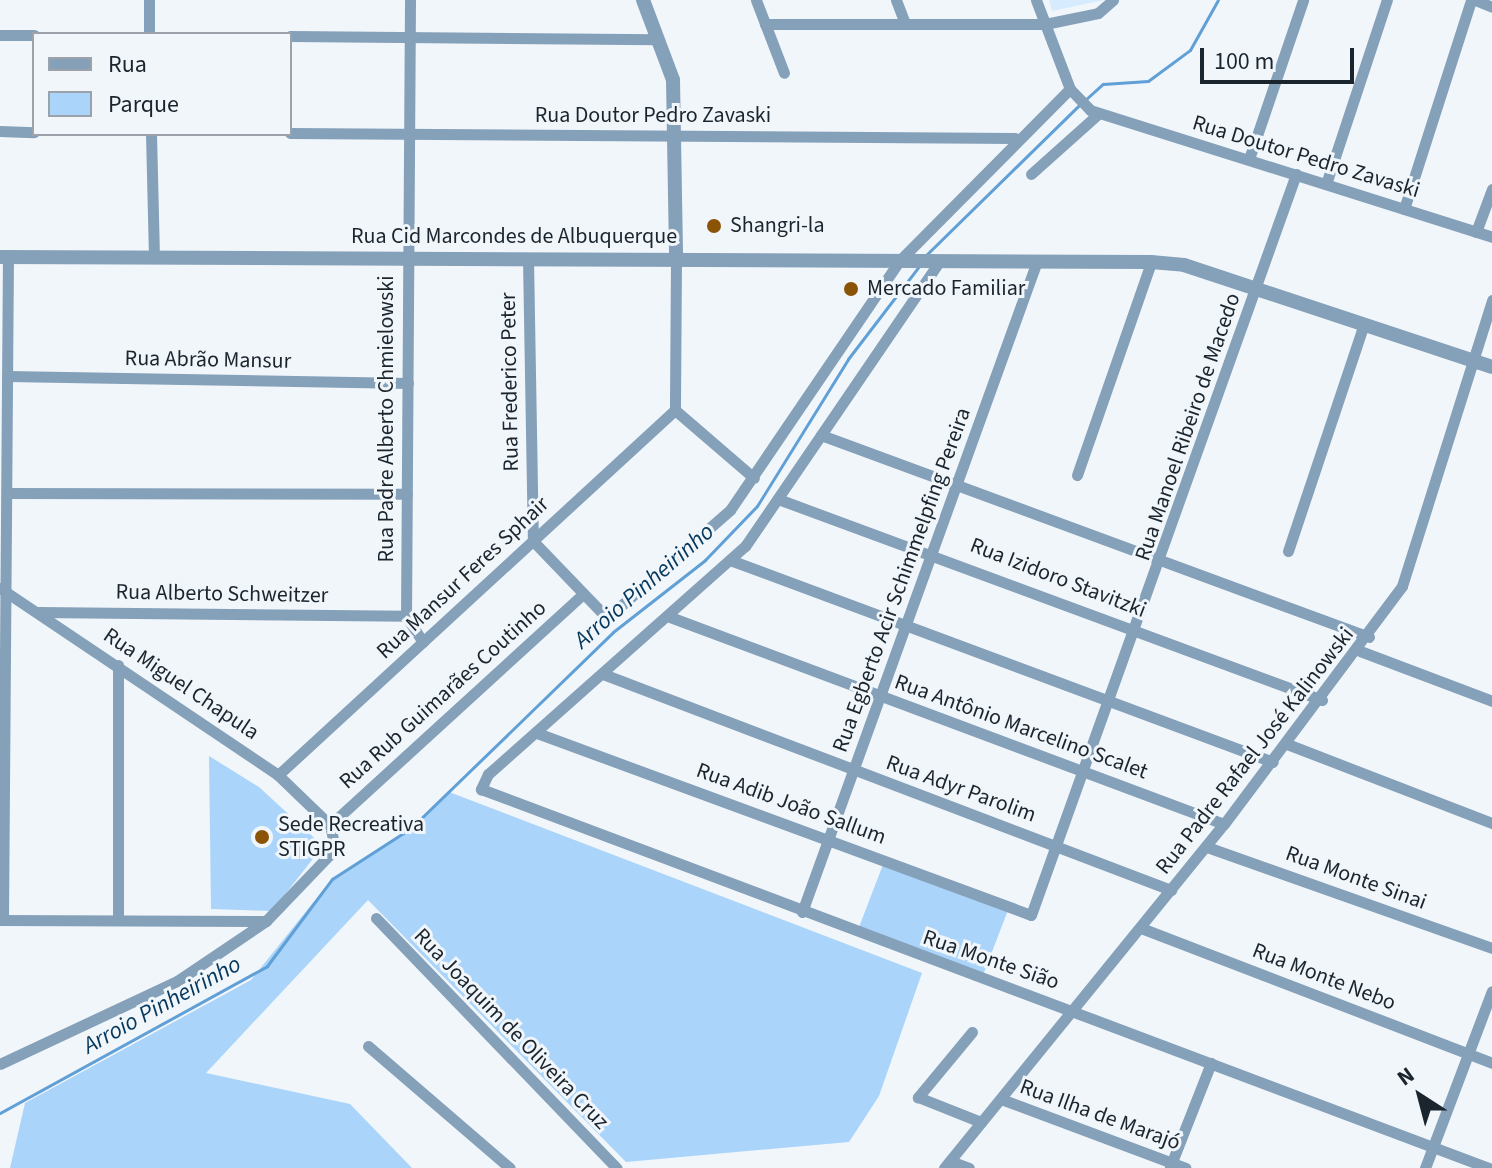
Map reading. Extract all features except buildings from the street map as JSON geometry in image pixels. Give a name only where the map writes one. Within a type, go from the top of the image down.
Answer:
[{"type":"street","points":[[149,0],[149,32]]},
{"type":"street","name":"Rua Padre Alberto Chmielowski","points":[[406,616],[410,0]]},
{"type":"street","points":[[643,0],[673,80],[675,410],[754,478]]},
{"type":"street","points":[[756,0],[784,73]]},
{"type":"street","points":[[896,0],[905,23]]},
{"type":"street","points":[[533,541],[607,618],[678,562],[754,478],[904,260],[1015,138],[1073,93],[1036,0]]},
{"type":"street","points":[[765,24],[1045,24],[1098,13],[1113,0]]},
{"type":"street","points":[[1249,159],[1303,0]]},
{"type":"street","points":[[1326,184],[1387,0]]},
{"type":"street","points":[[1404,209],[1473,0],[1492,7]]},
{"type":"street","points":[[0,35],[32,35]]},
{"type":"street","points":[[292,36],[658,39]]},
{"type":"street","name":"Rua Doutor Pedro Zavaski","points":[[1073,93],[1094,112],[1492,237]]},
{"type":"street","points":[[1031,174],[1094,112]]},
{"type":"street","points":[[0,131],[32,132]]},
{"type":"street","name":"Rua Doutor Pedro Zavaski","points":[[292,133],[1015,138]]},
{"type":"street","points":[[151,136],[154,258]]},
{"type":"street","name":"Rua Manoel Ribeiro de Macedo","points":[[1031,915],[1061,847],[1296,174]]},
{"type":"street","points":[[1476,232],[1492,189]]},
{"type":"street","points":[[4,257],[7,493],[3,590],[2,920],[266,921]]},
{"type":"street","name":"Rua Cid Marcondes de Albuquerque","points":[[4,257],[1151,262],[1258,289],[1492,367]]},
{"type":"street","name":"Rua Frederico Peter","points":[[528,259],[533,541]]},
{"type":"street","name":"Rua Egberto Acir Schimmelpfing Pereira","points":[[802,912],[960,486],[1037,261]]},
{"type":"street","points":[[537,733],[730,560],[778,499],[937,262]]},
{"type":"street","points":[[1077,475],[1151,262]]},
{"type":"street","name":"Rua Padre Rafael José Kalinowski","points":[[947,1164],[1207,847],[1360,651],[1402,586],[1492,300]]},
{"type":"street","points":[[1288,551],[1364,324]]},
{"type":"street","name":"Rua Abrão Mansur","points":[[7,376],[408,383]]},
{"type":"street","name":"Rua Mansur Feres Sphair","points":[[278,775],[675,410]]},
{"type":"street","points":[[821,435],[1369,637]]},
{"type":"street","points":[[7,493],[407,494]]},
{"type":"street","name":"Rua Izidoro Stavitzki","points":[[778,499],[935,554],[1322,700]]},
{"type":"street","points":[[730,560],[909,624],[1273,762]]},
{"type":"street","name":"Rua Miguel Chapula","points":[[3,590],[278,775],[330,825]]},
{"type":"street","name":"Rua Rub Guimarães Coutinho","points":[[330,825],[583,594]]},
{"type":"street","name":"Rua Alberto Schweitzer","points":[[37,612],[406,616]]},
{"type":"street","points":[[406,616],[423,642]]},
{"type":"street","name":"Rua Antônio Marcelino Scalet","points":[[670,617],[1224,824]]},
{"type":"street","points":[[1360,651],[1492,701]]},
{"type":"street","points":[[118,665],[118,920]]},
{"type":"street","name":"Rua Adyr Parolim","points":[[603,674],[1171,890]]},
{"type":"street","name":"Rua Monte Sião","points":[[537,733],[481,789],[1489,1168]]},
{"type":"street","name":"Rua Adib João Sallum","points":[[537,733],[829,838],[1031,915]]},
{"type":"street","points":[[1287,744],[1492,823]]},
{"type":"street","points":[[0,1064],[177,981],[266,921],[322,871],[335,849],[330,825]]},
{"type":"street","name":"Rua Monte Sinai","points":[[1207,847],[1492,948]]},
{"type":"street","name":"Rua Joaquim de Oliveira Cruz","points":[[376,918],[617,1168]]},
{"type":"street","name":"Rua Monte Nebo","points":[[1141,928],[1492,1063]]},
{"type":"street","points":[[1425,1168],[1492,991]]},
{"type":"street","points":[[972,1032],[918,1094],[981,1122]]},
{"type":"street","points":[[368,1046],[510,1168]]},
{"type":"street","points":[[1171,1166],[1211,1063]]},
{"type":"street","name":"Rua Ilha de Marajó","points":[[1001,1099],[1171,1166],[1186,1168]]},
{"type":"street","points":[[947,1164],[969,1168]]},
{"type":"shaded area","points":[[1049,0],[1104,0],[1052,11]]},
{"type":"green space","name":"Sede Recreativa STIGPR","points":[[209,756],[259,787],[323,846],[272,911],[211,909]]},
{"type":"green space","points":[[449,792],[922,973],[879,1096],[849,1142],[626,1162],[368,900],[206,1073],[350,1104],[412,1168],[10,1168],[25,1103],[251,980],[332,879],[410,828]]},
{"type":"green space","points":[[884,862],[1008,910],[982,978],[858,930]]},
{"type":"waterway","name":"Arroio Pinheirinho","points":[[1085,100],[1103,84],[1148,81],[1190,50],[1218,0]]},
{"type":"waterway","name":"Arroio Pinheirinho","points":[[925,256],[1079,105]]},
{"type":"waterway","name":"Arroio Pinheirinho","points":[[0,1113],[267,966],[332,879],[411,828],[613,632],[705,560],[757,506],[848,359],[919,266]]},
{"type":"place","name":"Shangri-la","points":[[714,226]]},
{"type":"place","name":"Mercado Familiar","points":[[851,289]]},
{"type":"place","name":"Sede Recreativa STIGPR","points":[[262,837]]}]
